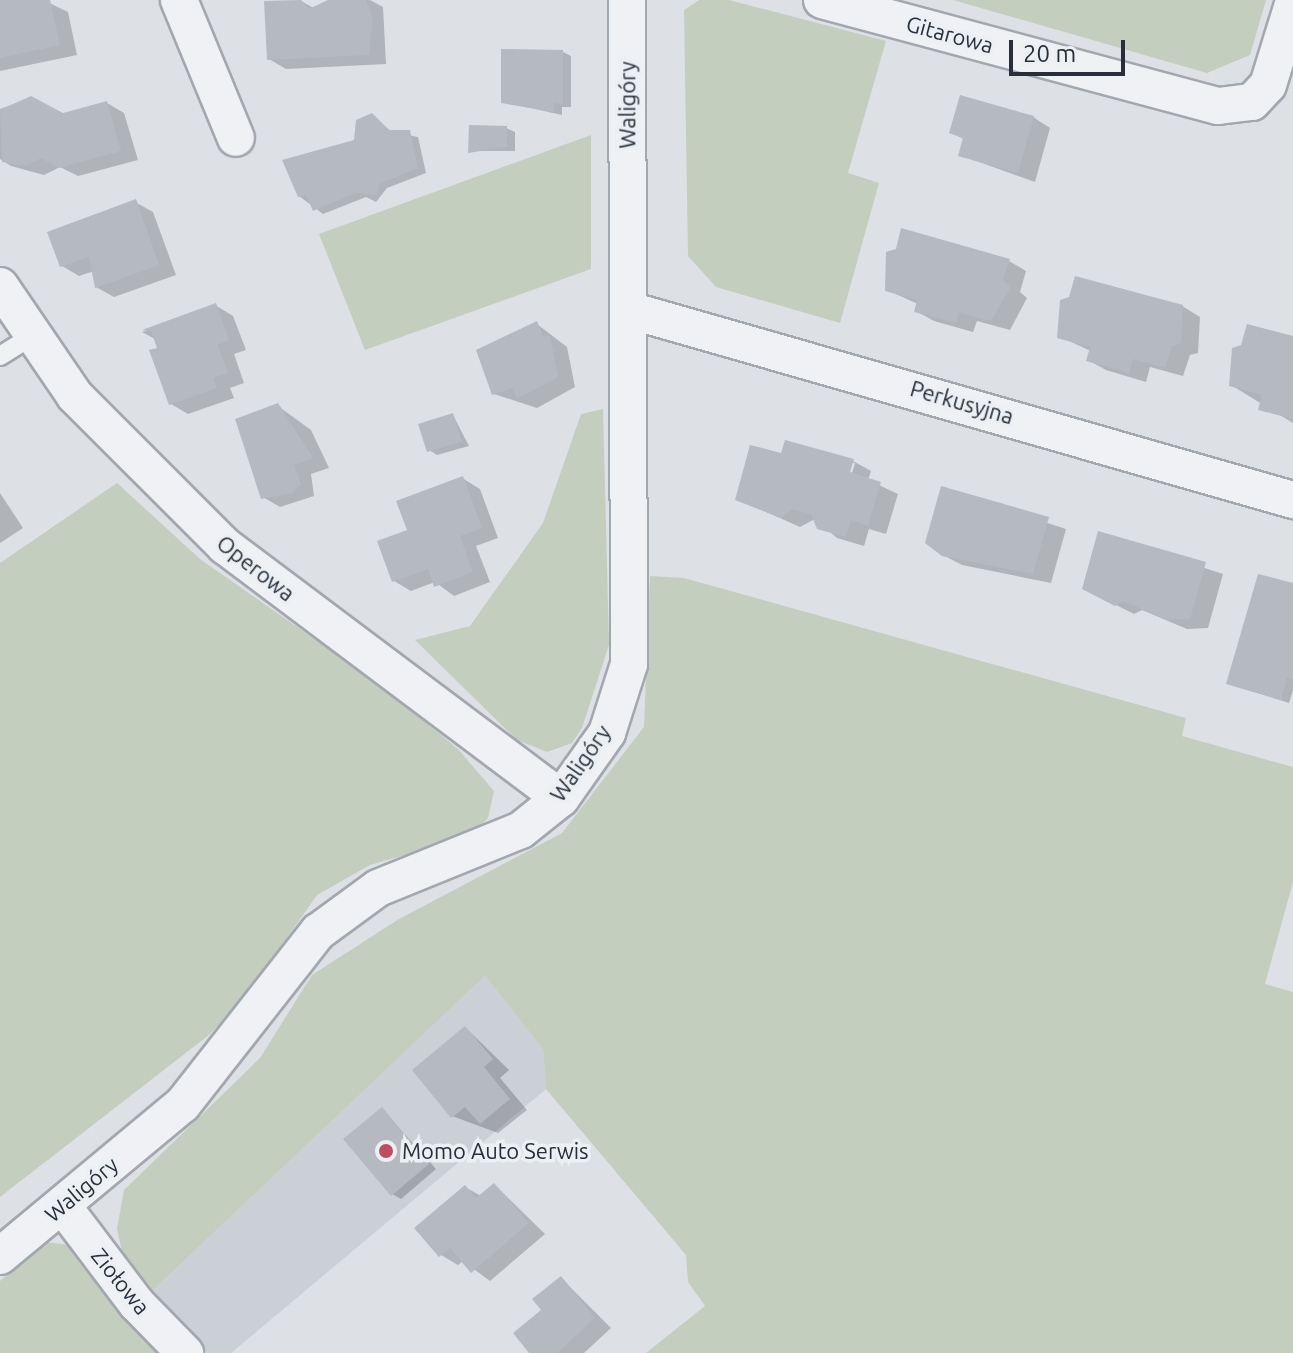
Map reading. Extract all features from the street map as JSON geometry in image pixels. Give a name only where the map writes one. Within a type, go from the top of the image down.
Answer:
[{"type":"street","points":[[179,0],[236,138]]},
{"type":"street","name":"Waligóry","points":[[0,1256],[183,1104],[318,932],[378,888],[521,830],[561,798],[607,733],[629,664],[627,0]]},
{"type":"street","name":"Gitarowa","points":[[822,0],[1218,106],[1252,102],[1268,85],[1293,4]]},
{"type":"street","name":"Operowa","points":[[0,286],[75,396],[225,546],[561,798]]},
{"type":"street","name":"Perkusyjna","points":[[629,310],[1293,500]]},
{"type":"street","name":"Ziołowa","points":[[62,1205],[137,1304],[185,1353]]},
{"type":"lane","points":[[0,356],[33,335]]},
{"type":"shaded area","points":[[485,976],[543,1049],[546,1089],[231,1353],[207,1353],[149,1294]]},
{"type":"green space","points":[[699,0],[729,0],[886,41],[848,173],[879,183],[840,323],[716,287],[688,256],[684,10]]},
{"type":"green space","points":[[953,0],[1266,0],[1250,55],[1207,73]]},
{"type":"green space","points":[[591,135],[591,269],[365,350],[319,234]]},
{"type":"green space","points":[[603,409],[609,645],[582,728],[572,743],[547,752],[517,740],[415,640],[470,626],[543,523],[581,414]]},
{"type":"green space","points":[[117,483],[200,559],[376,682],[458,749],[494,791],[488,818],[471,836],[370,865],[317,895],[244,999],[209,1035],[0,1197],[0,563]]},
{"type":"green space","points":[[650,576],[684,578],[1186,718],[1182,736],[1293,767],[1293,882],[1265,984],[1293,992],[1293,1353],[646,1353],[705,1306],[688,1282],[686,1255],[546,1089],[543,1049],[485,976],[149,1294],[125,1265],[117,1229],[124,1190],[260,1058],[312,975],[399,919],[562,833],[644,727]]},
{"type":"green space","points":[[44,1242],[70,1245],[163,1353],[0,1353],[0,1281]]},
{"type":"building","points":[[0,0],[50,0],[60,45],[0,58]]},
{"type":"building","points":[[301,0],[309,9],[328,0],[366,0],[373,20],[369,55],[267,60],[264,1]]},
{"type":"building","points":[[501,49],[563,50],[563,104],[554,103],[554,112],[501,103]]},
{"type":"building","points":[[960,95],[1034,116],[1018,173],[958,156],[963,138],[949,133]]},
{"type":"building","points":[[31,96],[63,113],[107,101],[121,151],[59,168],[41,158],[26,166],[2,162],[0,110]]},
{"type":"building","points":[[372,113],[389,130],[410,130],[418,168],[379,184],[377,195],[356,193],[313,211],[306,195],[298,197],[282,160],[354,140],[356,120]]},
{"type":"building","points":[[469,125],[507,126],[507,147],[468,153]]},
{"type":"building","points":[[136,199],[159,265],[95,288],[89,257],[60,267],[47,232]]},
{"type":"building","points":[[901,228],[1010,259],[1003,280],[1011,287],[991,321],[959,313],[956,323],[914,312],[917,300],[885,291],[886,252],[896,249]]},
{"type":"building","points":[[1075,276],[1183,305],[1181,343],[1172,346],[1165,368],[1133,359],[1129,373],[1086,361],[1090,347],[1057,338],[1060,300],[1069,297]]},
{"type":"building","points":[[216,303],[229,340],[218,345],[228,373],[213,378],[217,388],[169,405],[149,350],[157,348],[151,331],[142,330]]},
{"type":"building","points":[[537,321],[543,337],[550,335],[558,377],[517,399],[513,388],[492,395],[476,350]]},
{"type":"building","points":[[1247,324],[1293,336],[1293,419],[1258,410],[1262,395],[1229,386],[1232,348],[1241,345]]},
{"type":"building","points":[[278,403],[313,458],[294,465],[301,484],[293,493],[261,499],[235,419]]},
{"type":"building","points":[[453,413],[462,442],[427,452],[418,424]]},
{"type":"building","points":[[785,440],[854,459],[850,472],[881,482],[868,526],[851,520],[846,537],[817,529],[811,514],[792,509],[781,518],[735,500],[750,445],[781,453]]},
{"type":"building","points":[[463,476],[482,528],[460,536],[473,572],[434,587],[428,569],[392,582],[377,541],[407,530],[396,501]]},
{"type":"building","points":[[941,486],[1049,517],[1033,574],[942,556],[925,543]]},
{"type":"building","points":[[1098,531],[1206,562],[1190,619],[1168,620],[1123,601],[1115,606],[1082,589]]},
{"type":"building","points":[[1258,574],[1293,583],[1293,680],[1287,678],[1281,700],[1226,684]]},
{"type":"building","points":[[465,1026],[493,1059],[484,1067],[510,1099],[480,1124],[465,1107],[451,1118],[412,1070]]},
{"type":"building","name":"Momo Auto Serwis","points":[[382,1107],[429,1164],[391,1196],[343,1139]]},
{"type":"building","points":[[494,1183],[529,1223],[471,1273],[450,1248],[439,1257],[414,1228],[465,1185],[476,1198]]},
{"type":"building","points":[[561,1276],[595,1318],[557,1353],[529,1353],[513,1333],[541,1310],[532,1299]]},
{"type":"place","name":"Momo Auto Serwis","points":[[386,1151]]}]
